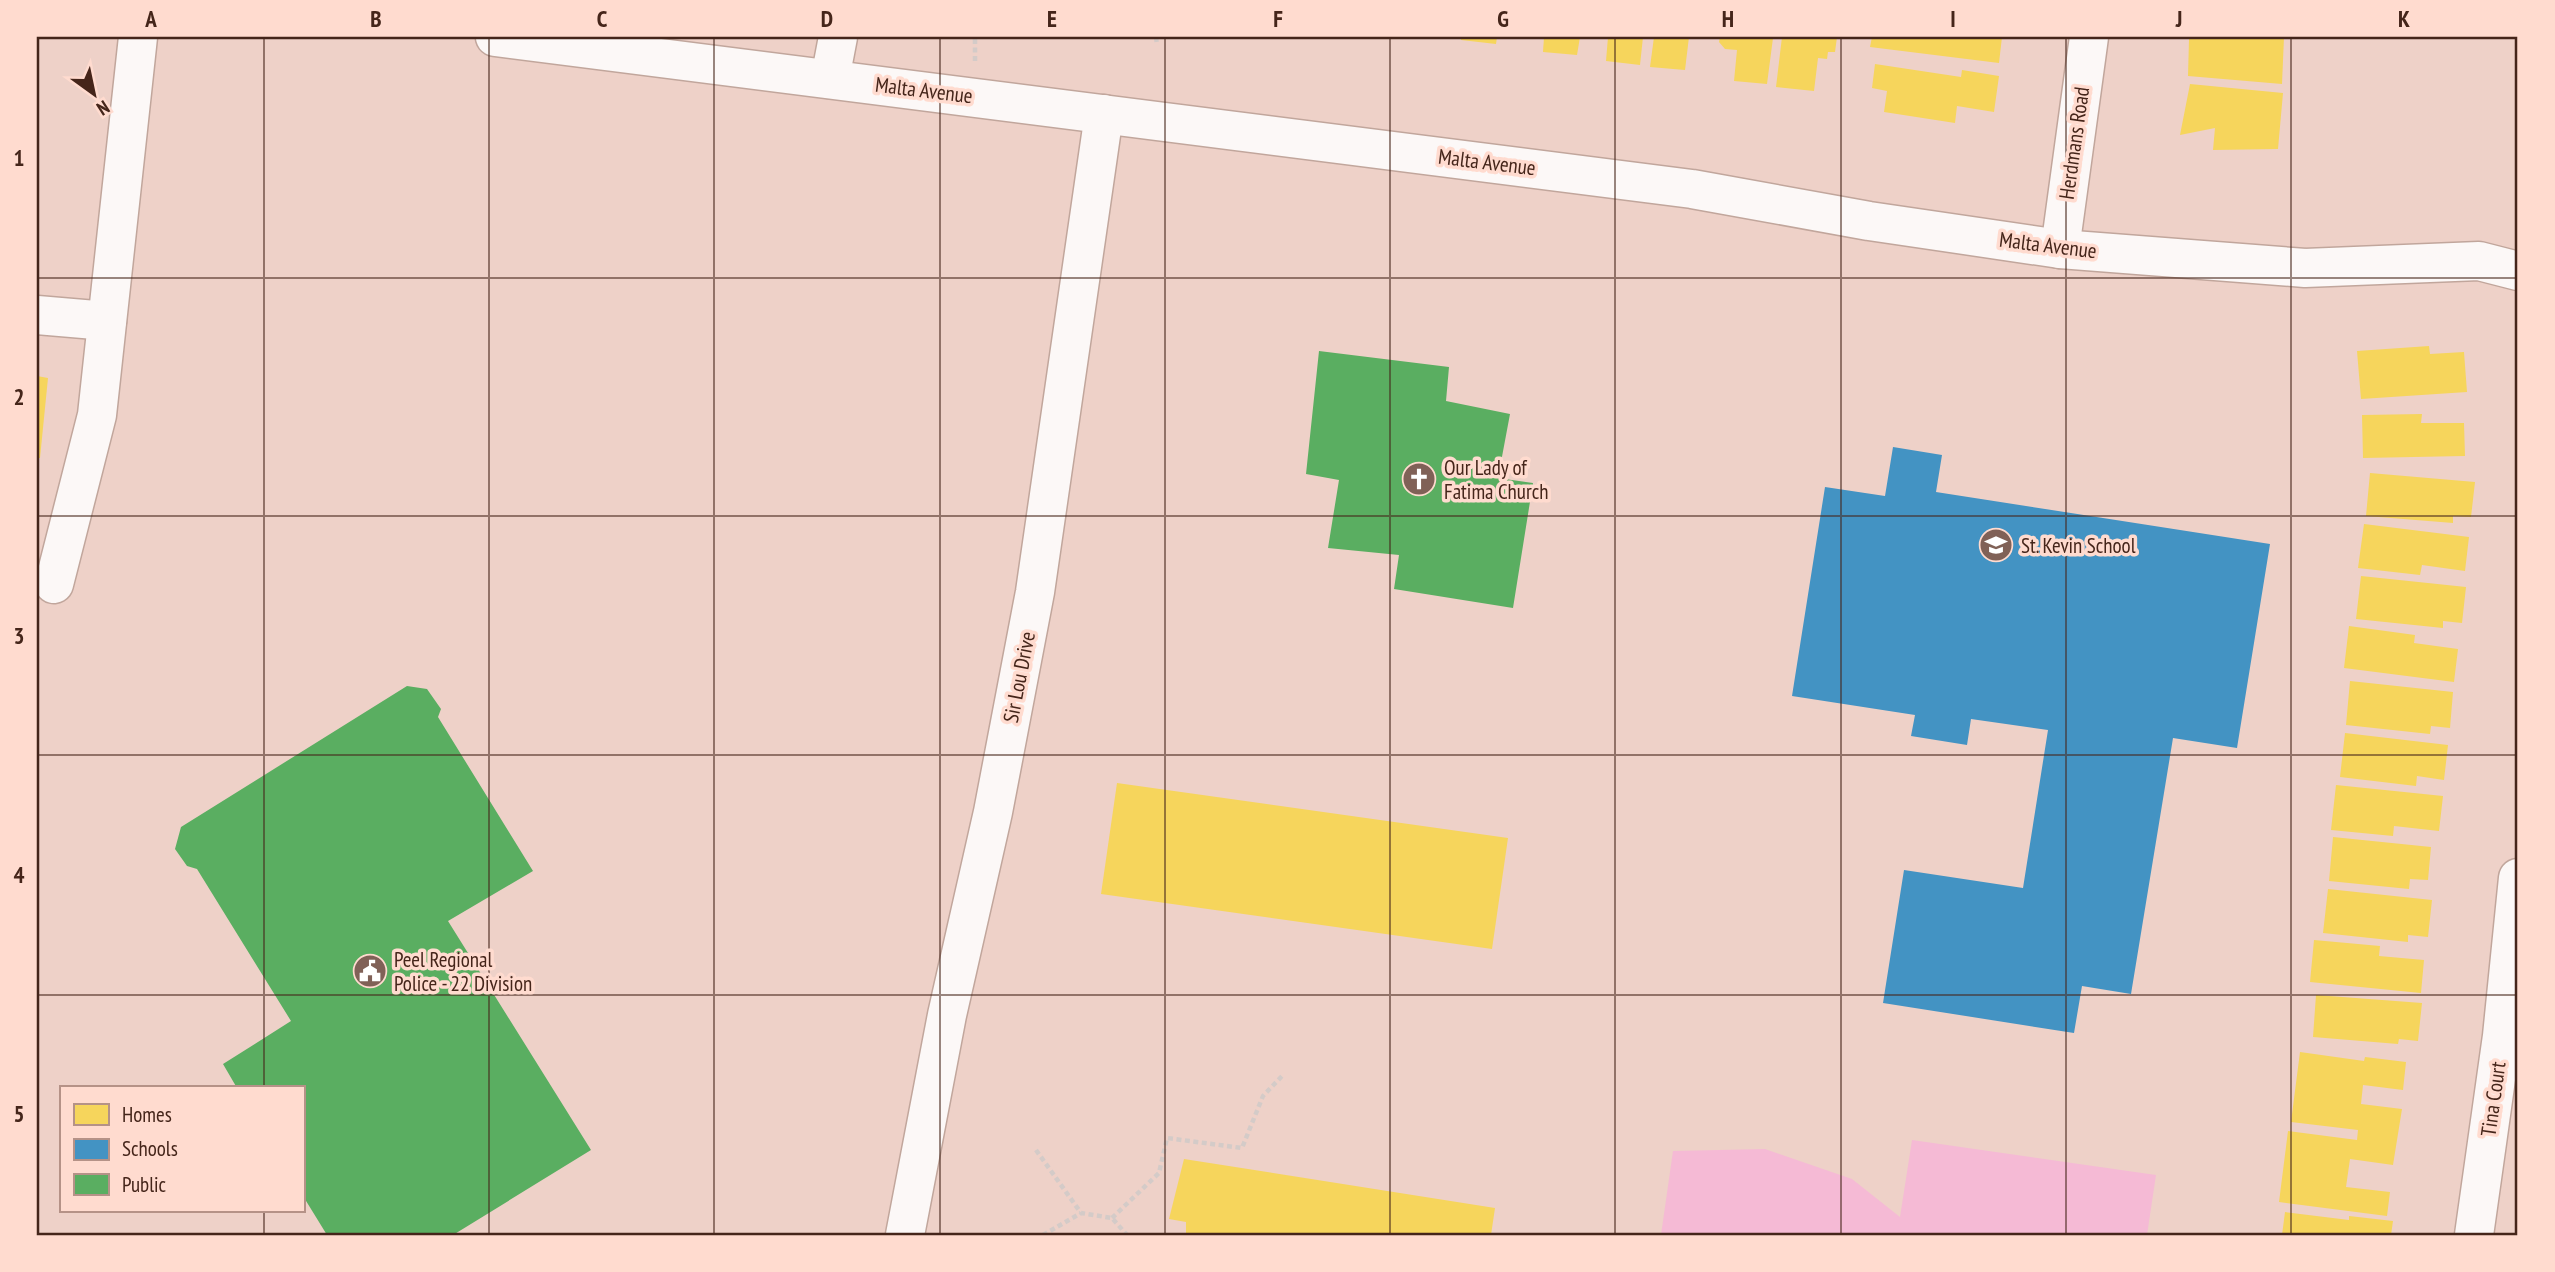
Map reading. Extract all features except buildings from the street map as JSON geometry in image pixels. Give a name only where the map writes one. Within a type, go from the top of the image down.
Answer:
[{"type":"street","points":[[54,584],[97,415],[138,37]]},
{"type":"street","name":"Malta Avenue","points":[[495,37],[1692,189],[1869,221],[2060,248],[2305,268],[2479,261],[2518,271]]},
{"type":"street","points":[[830,79],[838,37]]},
{"type":"street","name":"Herdmans Road","points":[[2060,248],[2089,37]]},
{"type":"street","name":"Sir Lou Drive","points":[[905,1235],[947,1015],[993,813],[1035,592],[1104,114]]},
{"type":"street","points":[[37,315],[107,321]]},
{"type":"street","name":"Tina Court","points":[[2474,1235],[2502,1036],[2518,878]]},
{"type":"path","points":[[1156,37],[1157,45]]},
{"type":"path","points":[[1112,1218],[1159,1173],[1167,1138],[1242,1149],[1262,1096],[1284,1074]]},
{"type":"path","points":[[1036,1150],[1081,1213]]},
{"type":"path","points":[[1044,1235],[1081,1213],[1112,1218],[1127,1235]]},
{"type":"shaded area","points":[[1912,1140],[2156,1175],[2147,1235],[1661,1235],[1673,1151],[1765,1149],[1852,1179],[1900,1217]]},
{"type":"place","name":"Our Lady of Fatima Church","points":[[1419,479]]},
{"type":"place","name":"St. Kevin School","points":[[1996,545]]},
{"type":"place","name":"Peel Regional Police - 22 Division","points":[[370,971]]}]
